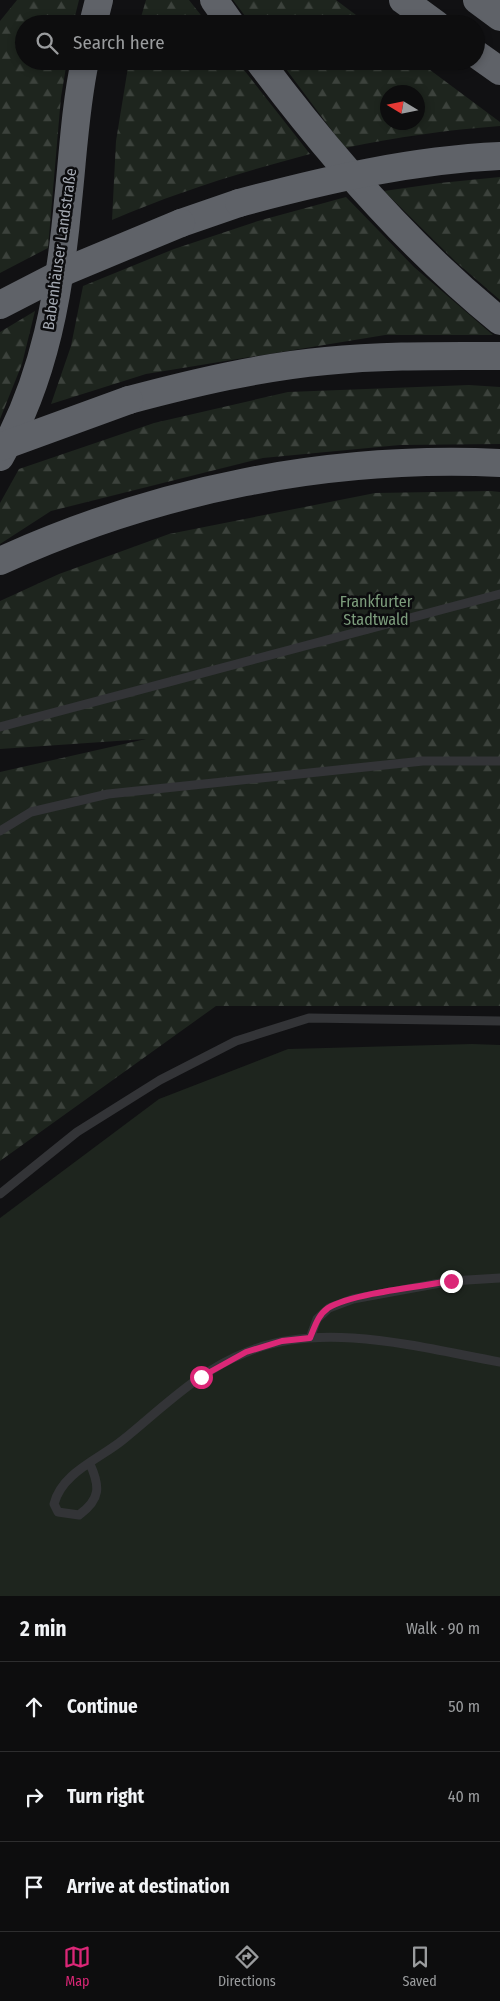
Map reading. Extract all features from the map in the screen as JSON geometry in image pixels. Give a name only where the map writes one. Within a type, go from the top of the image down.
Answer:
[{"type":"highway","points":[[95,15],[99,0]]},
{"type":"highway","points":[[214,0],[225,15]]},
{"type":"highway","points":[[403,0],[424,15]]},
{"type":"highway","points":[[476,0],[500,17]]},
{"type":"highway","points":[[485,60],[500,71]]},
{"type":"highway","name":"Babenhäuser Landstraße","points":[[0,458],[22,414],[36,380],[56,301],[76,113],[83,70]]},
{"type":"highway","points":[[266,70],[331,152],[386,215],[435,264],[500,321]]},
{"type":"highway","points":[[0,305],[68,270],[239,203],[336,178],[392,168],[500,156]]},
{"type":"highway","points":[[0,447],[129,400],[174,388],[272,368],[326,361],[500,356]]},
{"type":"highway","points":[[0,561],[60,535],[149,504],[261,479],[394,463],[500,463]]},
{"type":"lane","points":[[0,727],[500,594]]},
{"type":"lane","points":[[0,831],[31,812],[108,794],[423,762],[500,761]]},
{"type":"lane","points":[[0,1194],[77,1132],[160,1080],[236,1041],[309,1018],[500,1021]]},
{"type":"lane","points":[[310,1338],[317,1319],[329,1308],[353,1299],[451,1281],[500,1278]]},
{"type":"lane","points":[[90,1464],[98,1481],[97,1494],[88,1508],[79,1514],[58,1512],[54,1504],[57,1490],[67,1479],[90,1464],[201,1377],[246,1352],[282,1341],[310,1338],[345,1338],[405,1345],[500,1362]]},
{"type":"green space","points":[[17,0],[79,0],[75,15],[15,15],[15,70],[66,70],[61,97],[48,248],[0,273],[0,21]]},
{"type":"green space","points":[[146,0],[189,0],[201,15],[142,15]]},
{"type":"green space","points":[[233,0],[336,0],[356,15],[244,15]]},
{"type":"green space","points":[[128,70],[244,70],[310,154],[210,183],[112,220],[116,141]]},
{"type":"green space","points":[[287,70],[430,70],[500,122],[500,126],[422,134],[345,148]]},
{"type":"green space","points":[[500,177],[500,300],[456,262],[384,191]]},
{"type":"green space","points":[[346,197],[414,267],[493,335],[385,335],[146,374],[51,404],[71,346],[83,286],[174,249],[258,221]]},
{"type":"green space","points":[[35,311],[22,364],[0,419],[0,332]]},
{"type":"green space","points":[[469,385],[500,387],[500,444],[400,445],[263,458],[51,511],[0,544],[0,503],[19,469],[154,423],[288,392]]},
{"type":"green space","name":"Frankfurter Stadtwald","points":[[500,492],[500,1006],[216,1006],[0,1161],[0,772],[146,739],[0,749],[0,601],[59,574],[169,534],[375,493]]},
{"type":"green space","points":[[472,1044],[500,1045],[500,1596],[0,1596],[0,1218],[159,1099],[288,1049]]},
{"type":"route","points":[[201,1377],[246,1352],[282,1341],[310,1338],[317,1319],[329,1308],[353,1299],[451,1281]]}]
